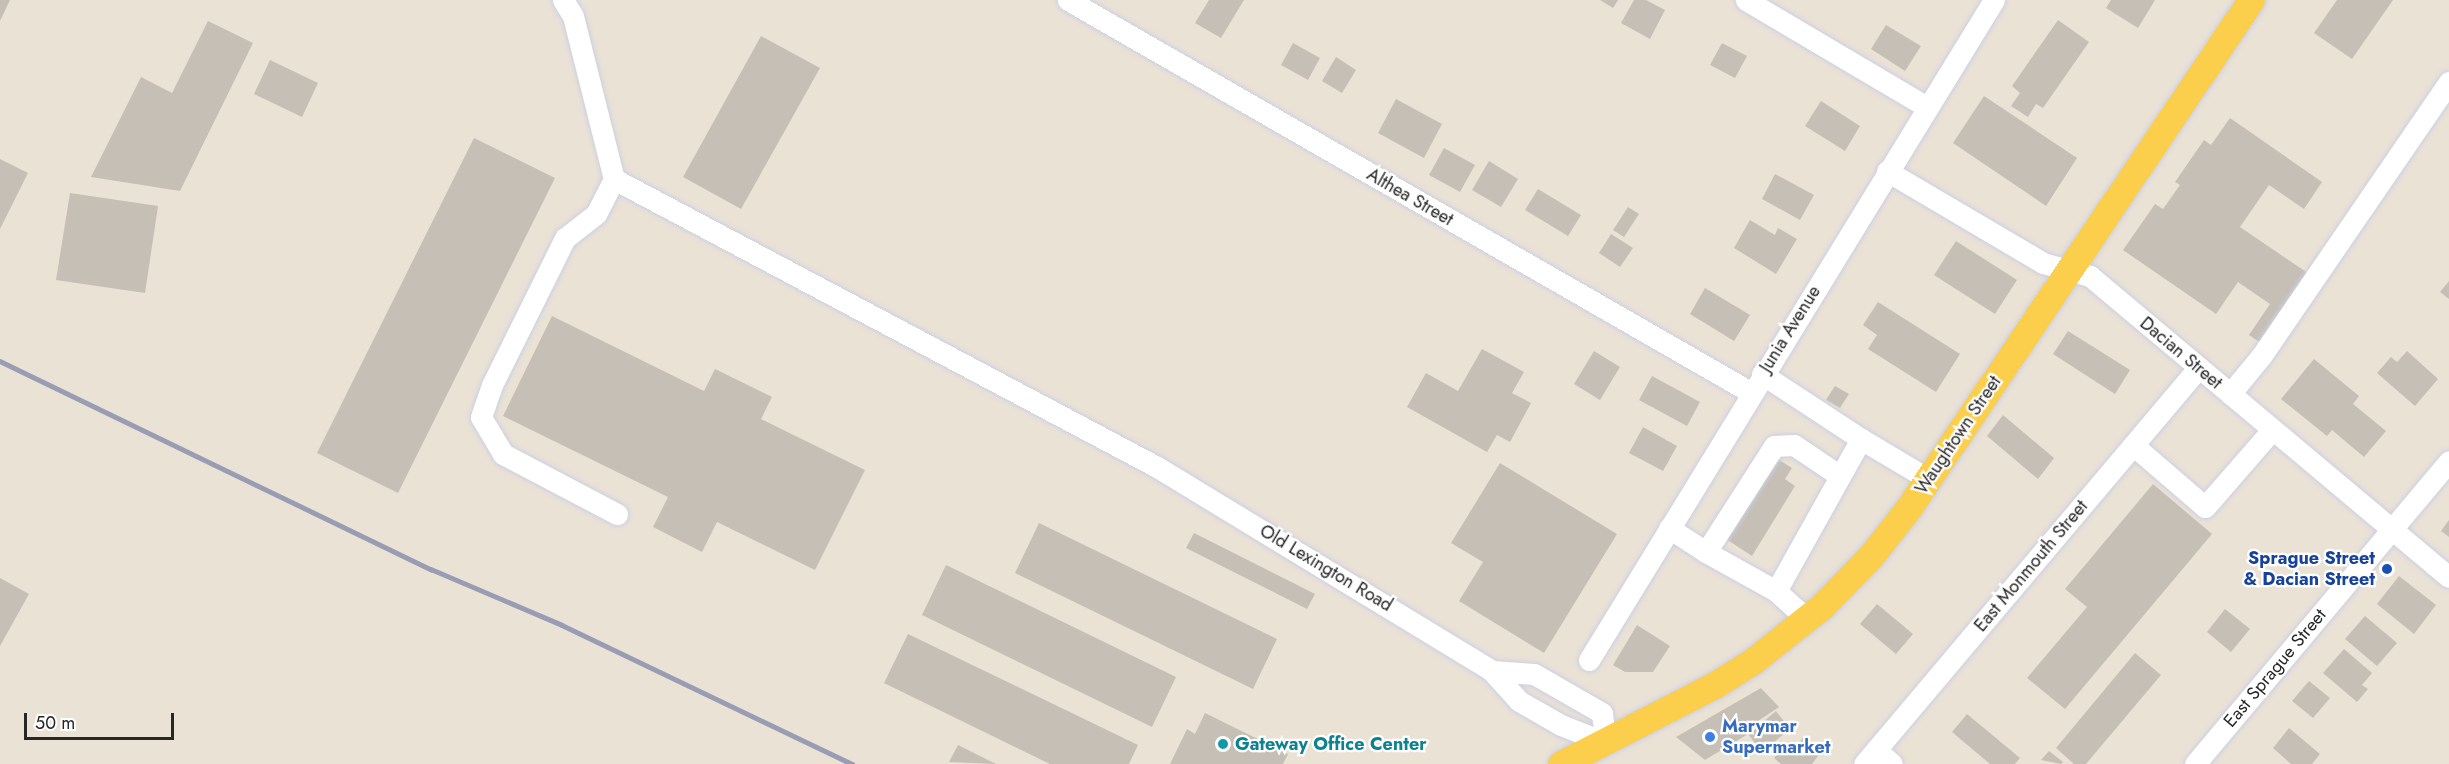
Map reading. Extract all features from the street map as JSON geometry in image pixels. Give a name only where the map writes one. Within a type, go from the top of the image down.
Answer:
[{"type":"main road","name":"Waughtown Street","points":[[1562,764],[1611,753],[1713,686],[1807,619],[1871,556],[1928,479],[2252,0]]},
{"type":"street","points":[[563,0],[573,16],[614,179],[596,214],[565,238],[492,385],[481,417],[503,454],[617,514]]},
{"type":"street","points":[[1746,0],[1928,107]]},
{"type":"street","name":"Junia Avenue","points":[[1589,660],[1762,374],[1994,0]]},
{"type":"street","name":"Althea Street","points":[[1070,1],[1752,393]]},
{"type":"street","points":[[2230,394],[2262,355],[2449,82]]},
{"type":"street","name":"Dacian Street","points":[[1887,171],[2043,263],[2090,276],[2449,577]]},
{"type":"street","name":"Old Lexington Road","points":[[614,179],[1157,467],[1492,671],[1520,701],[1611,753]]},
{"type":"street","name":"East Monmouth Street","points":[[1870,757],[2199,368]]},
{"type":"street","points":[[1762,374],[1861,439],[1928,479]]},
{"type":"street","points":[[2133,445],[2205,507],[2272,430]]},
{"type":"street","points":[[1776,591],[1861,439]]},
{"type":"street","points":[[1706,552],[1774,446],[1794,446],[1840,476]]},
{"type":"street","name":"East Sprague Street","points":[[2195,764],[2449,461]]},
{"type":"street","points":[[1669,528],[1706,552],[1776,591],[1807,619]]},
{"type":"street","name":"Old Lexington Road","points":[[1492,671],[1534,674],[1602,713],[1611,753]]},
{"type":"street","points":[[1870,757],[1892,764]]},
{"type":"building","points":[[0,0],[10,0],[0,21]]},
{"type":"building","points":[[1209,0],[1244,0],[1221,38],[1195,23]]},
{"type":"building","points":[[1600,0],[1618,0],[1613,8]]},
{"type":"building","points":[[1634,0],[1646,0],[1665,10],[1650,39],[1621,23]]},
{"type":"building","points":[[2111,0],[2155,0],[2138,28],[2106,8]]},
{"type":"building","points":[[2337,0],[2393,0],[2352,59],[2314,33]]},
{"type":"building","points":[[2058,20],[2089,42],[2043,108],[2036,104],[2028,117],[2011,106],[2020,93],[2012,86]]},
{"type":"building","points":[[208,21],[253,43],[180,191],[91,177],[141,77],[172,93]]},
{"type":"building","points":[[1886,25],[1921,46],[1905,71],[1871,49]]},
{"type":"building","points":[[761,36],[820,68],[741,209],[683,177]]},
{"type":"building","points":[[1293,43],[1320,58],[1308,80],[1281,65]]},
{"type":"building","points":[[1722,43],[1747,56],[1735,78],[1710,65]]},
{"type":"building","points":[[1336,57],[1356,70],[1342,93],[1322,81]]},
{"type":"building","points":[[270,60],[318,83],[302,117],[254,94]]},
{"type":"building","points":[[1984,96],[2077,158],[2046,206],[1953,143]]},
{"type":"building","points":[[1396,99],[1442,124],[1424,158],[1378,133]]},
{"type":"building","points":[[1821,101],[1860,126],[1845,151],[1805,126]]},
{"type":"building","points":[[2230,118],[2322,182],[2304,209],[2269,185],[2240,227],[2309,274],[2261,343],[2249,335],[2270,304],[2238,282],[2216,314],[2123,250],[2155,204],[2163,209],[2180,185],[2175,182],[2204,140],[2211,145]]},
{"type":"building","points":[[474,138],[555,178],[398,493],[317,453]]},
{"type":"building","points":[[1444,148],[1475,165],[1460,192],[1429,175]]},
{"type":"building","points":[[0,159],[28,173],[0,229]]},
{"type":"building","points":[[1489,161],[1518,179],[1501,207],[1472,190]]},
{"type":"building","points":[[1775,174],[1814,195],[1800,220],[1762,199]]},
{"type":"building","points":[[1538,189],[1581,215],[1568,236],[1525,210]]},
{"type":"building","points":[[70,193],[158,206],[145,293],[56,280]]},
{"type":"building","points":[[1628,207],[1639,214],[1624,237],[1613,230]]},
{"type":"building","points":[[1750,220],[1775,235],[1778,228],[1797,239],[1776,274],[1734,248]]},
{"type":"building","points":[[1611,234],[1633,248],[1620,267],[1599,253]]},
{"type":"building","points":[[1956,241],[2017,280],[1995,314],[1934,275]]},
{"type":"building","points":[[2449,281],[2449,299],[2440,292]]},
{"type":"building","points":[[1705,288],[1750,315],[1734,341],[1690,314]]},
{"type":"building","points":[[1878,302],[1960,354],[1936,392],[1868,349],[1877,335],[1863,325]]},
{"type":"building","points":[[552,316],[704,391],[715,369],[772,397],[761,419],[865,470],[815,570],[717,522],[702,552],[653,527],[668,497],[503,416]]},
{"type":"building","points":[[2068,331],[2130,370],[2115,394],[2053,354]]},
{"type":"building","points":[[1482,349],[1524,372],[1512,393],[1531,403],[1510,442],[1497,435],[1487,452],[1407,407],[1426,373],[1458,391]]},
{"type":"building","points":[[1594,351],[1620,367],[1600,400],[1574,384]]},
{"type":"building","points":[[2407,351],[2438,379],[2415,406],[2377,373],[2391,357],[2397,362]]},
{"type":"building","points":[[2314,359],[2359,396],[2353,404],[2386,431],[2364,457],[2332,430],[2327,436],[2281,399]]},
{"type":"building","points":[[1652,376],[1700,402],[1687,426],[1639,400]]},
{"type":"building","points":[[1835,386],[1849,394],[1840,408],[1826,400]]},
{"type":"building","points":[[2003,415],[2054,458],[2038,479],[1987,436]]},
{"type":"building","points":[[1643,427],[1677,446],[1663,471],[1629,453]]},
{"type":"building","points":[[1773,456],[1792,468],[1785,479],[1795,486],[1752,556],[1723,537]]},
{"type":"building","points":[[1500,463],[1617,534],[1544,653],[1459,601],[1483,562],[1451,543]]},
{"type":"building","points":[[2153,484],[2212,534],[2065,709],[2027,678],[2087,607],[2065,589]]},
{"type":"building","points":[[2449,520],[2449,537],[2441,531]]},
{"type":"building","points":[[1039,523],[1277,639],[1253,689],[1015,573]]},
{"type":"building","points":[[1194,533],[1315,594],[1307,609],[1186,548]]},
{"type":"building","points":[[946,565],[1176,677],[1152,727],[922,615]]},
{"type":"building","points":[[2399,576],[2436,605],[2414,634],[2377,604]]},
{"type":"building","points":[[0,578],[29,594],[0,646]]},
{"type":"building","points":[[1877,604],[1913,634],[1896,654],[1860,624]]},
{"type":"building","points":[[2225,609],[2250,629],[2231,652],[2207,632]]},
{"type":"building","points":[[2365,616],[2397,643],[2377,666],[2345,639]]},
{"type":"building","points":[[1637,625],[1670,646],[1653,672],[1625,672],[1613,665]]},
{"type":"building","points":[[908,634],[1138,745],[1129,764],[1050,764],[884,683]]},
{"type":"building","points":[[2344,649],[2372,673],[2362,685],[2368,689],[2357,702],[2323,673]]},
{"type":"building","points":[[2135,653],[2161,675],[2086,764],[2074,764],[2056,748]]},
{"type":"building","points":[[2309,681],[2330,698],[2313,718],[2292,701]]},
{"type":"building","points":[[1761,688],[1779,707],[1749,727],[1752,731],[1776,711],[1790,729],[1762,752],[1748,734],[1705,760],[1676,737]]},
{"type":"building","name":"Gateway Office Center","points":[[1205,713],[1288,754],[1283,764],[1170,764],[1187,729],[1195,734]]},
{"type":"building","points":[[1967,714],[2020,758],[2015,764],[1990,764],[1952,732]]},
{"type":"building","points":[[2289,728],[2320,754],[2312,764],[2291,764],[2273,748]]},
{"type":"building","points":[[1804,737],[1821,752],[1812,764],[1781,764],[1774,758],[1788,743],[1794,748]]},
{"type":"building","points":[[958,745],[996,764],[949,762]]},
{"type":"building","points":[[2049,751],[2063,762],[2061,764],[2041,760]]},
{"type":"railway","points":[[0,361],[431,569],[562,625],[852,764]]},
{"type":"place","name":"Sprague Street & Dacian Street","points":[[2387,569]]},
{"type":"place","name":"Marymar Supermarket","points":[[1710,737]]},
{"type":"place","name":"Gateway Office Center","points":[[1223,744]]}]
